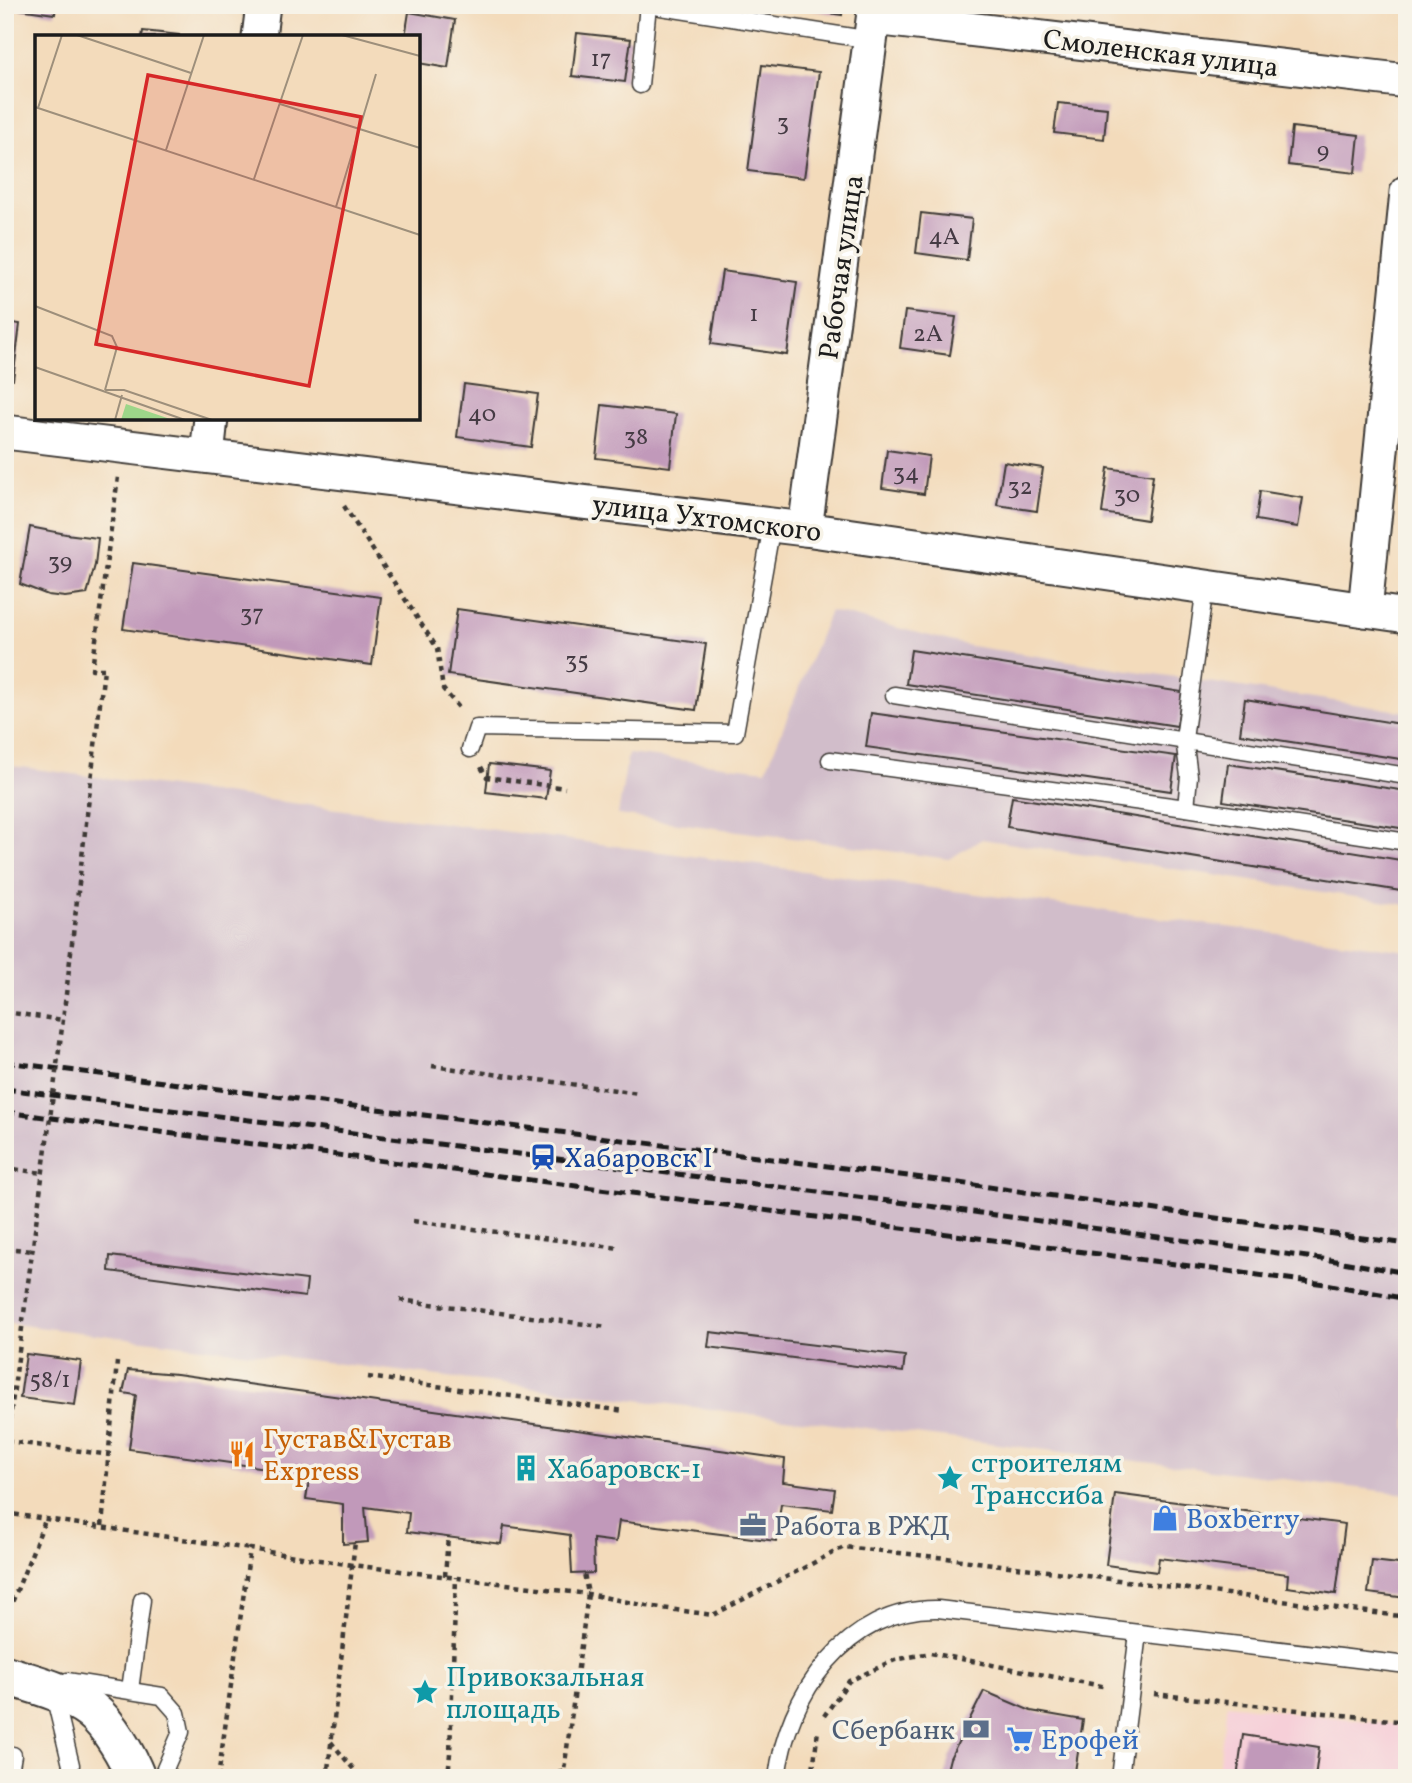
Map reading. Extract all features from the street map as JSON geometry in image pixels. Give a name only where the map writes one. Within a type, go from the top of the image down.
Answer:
[{"type":"street","points":[[259,35],[263,5]]},
{"type":"street","name":"Смоленская улица","points":[[873,21],[1407,81]]},
{"type":"street","name":"Рабочая улица","points":[[805,529],[873,21]]},
{"type":"street","points":[[1365,610],[1407,192]]},
{"type":"street","points":[[207,456],[211,420]]},
{"type":"street","name":"улица Ухтомского","points":[[5,432],[805,529],[1407,616]]},
{"type":"street","points":[[5,1674],[53,1690],[91,1710],[127,1754],[136,1778]]},
{"type":"lane","points":[[640,85],[648,5],[873,21]]},
{"type":"lane","points":[[470,749],[477,727],[735,733],[772,525]]},
{"type":"lane","points":[[1186,808],[1189,776],[1184,739],[1205,587]]},
{"type":"lane","points":[[894,695],[1407,776]]},
{"type":"lane","points":[[830,760],[1186,808],[1407,842]]},
{"type":"lane","points":[[130,1690],[142,1600]]},
{"type":"lane","points":[[777,1778],[787,1727],[805,1691],[829,1658],[858,1634],[887,1617],[915,1608],[1407,1665]]},
{"type":"lane","points":[[1120,1778],[1138,1633]]},
{"type":"lane","points":[[5,1674],[162,1696],[177,1713],[181,1732],[161,1778]]},
{"type":"lane","points":[[53,1690],[71,1765],[69,1778]]},
{"type":"lane","points":[[5,1755],[12,1755],[9,1778]]},
{"type":"path","points":[[110,1455],[7,1441],[63,1020],[104,669],[92,669],[122,447]]},
{"type":"path","points":[[321,470],[437,648],[443,689],[477,727]]},
{"type":"path","points":[[487,777],[565,788]]},
{"type":"path","points":[[5,1012],[63,1020]]},
{"type":"path","points":[[432,1066],[639,1093]]},
{"type":"path","points":[[5,1168],[43,1173]]},
{"type":"path","points":[[412,1221],[619,1248]]},
{"type":"path","points":[[5,1248],[33,1251]]},
{"type":"path","points":[[400,1300],[608,1327]]},
{"type":"path","points":[[102,1526],[117,1362]]},
{"type":"path","points":[[368,1377],[625,1411]]},
{"type":"path","points":[[5,1513],[352,1565],[589,1594],[647,1606],[713,1615],[844,1547],[1407,1617]]},
{"type":"path","points":[[5,1620],[46,1518]]},
{"type":"path","points":[[445,1576],[448,1537]]},
{"type":"path","points":[[327,1778],[355,1542]]},
{"type":"path","points":[[218,1778],[250,1549]]},
{"type":"path","points":[[564,1778],[589,1594],[584,1573]]},
{"type":"path","points":[[447,1778],[456,1577]]},
{"type":"path","points":[[812,1778],[818,1725],[849,1681],[895,1660],[930,1653],[1131,1691],[1407,1722]]},
{"type":"path","points":[[331,1742],[361,1778]]},
{"type":"path","points":[[550,1778],[565,1770]]},
{"type":"shaded area","points":[[830,611],[970,646],[1407,712],[1407,905],[982,839],[949,859],[618,815],[628,754],[766,770]]},
{"type":"shaded area","points":[[5,765],[1407,951],[1407,1494],[5,1323]]},
{"type":"shaded area","points":[[1227,1704],[1407,1726],[1407,1778],[1217,1778]]},
{"type":"building","points":[[19,5],[56,5],[55,14],[18,9]]},
{"type":"building","points":[[779,5],[843,5],[842,15]]},
{"type":"building","points":[[409,12],[455,20],[448,68],[420,63],[420,35],[405,35]]},
{"type":"building","points":[[143,31],[179,35],[142,35]]},
{"type":"building","points":[[577,33],[631,39],[625,82],[572,76]]},
{"type":"building","points":[[762,65],[819,72],[804,178],[748,171]]},
{"type":"building","points":[[1058,103],[1107,108],[1104,139],[1054,133]]},
{"type":"building","points":[[1292,127],[1359,135],[1355,173],[1288,165]]},
{"type":"building","points":[[921,213],[972,219],[967,260],[916,253]]},
{"type":"building","points":[[722,271],[797,282],[787,355],[711,344]]},
{"type":"building","points":[[905,311],[956,317],[950,355],[900,348]]},
{"type":"building","points":[[5,322],[20,324],[13,380],[5,379]]},
{"type":"building","points":[[464,384],[538,394],[531,447],[457,437]]},
{"type":"building","points":[[602,405],[676,414],[670,467],[596,458]]},
{"type":"building","points":[[887,450],[929,456],[924,494],[882,488]]},
{"type":"building","points":[[1004,462],[1043,468],[1037,511],[997,505]]},
{"type":"building","points":[[1108,468],[1153,475],[1147,520],[1102,513]]},
{"type":"building","points":[[1260,491],[1303,498],[1298,527],[1256,520]]},
{"type":"building","points":[[30,527],[98,538],[95,565],[87,594],[65,597],[48,595],[20,584]]},
{"type":"building","points":[[133,563],[381,597],[372,665],[123,629]]},
{"type":"building","points":[[457,609],[706,644],[696,710],[448,675]]},
{"type":"building","points":[[911,650],[1182,692],[1177,726],[906,684]]},
{"type":"building","points":[[1245,699],[1407,725],[1407,760],[1240,734]]},
{"type":"building","points":[[871,713],[1176,756],[1171,791],[866,747]]},
{"type":"building","points":[[489,764],[550,771],[546,799],[486,792]]},
{"type":"building","points":[[1228,764],[1407,791],[1407,829],[1223,801]]},
{"type":"building","points":[[1012,797],[1407,861],[1407,892],[1007,827]]},
{"type":"building","points":[[110,1256],[307,1280],[305,1297],[109,1271]]},
{"type":"building","points":[[710,1332],[905,1356],[903,1372],[708,1347]]},
{"type":"building","points":[[26,1354],[81,1361],[75,1405],[20,1398]]},
{"type":"building","name":"Хабаровск-1","points":[[128,1370],[177,1374],[785,1459],[783,1482],[835,1489],[832,1510],[781,1504],[776,1541],[619,1521],[616,1542],[593,1539],[594,1573],[572,1574],[570,1535],[504,1526],[501,1544],[407,1532],[409,1513],[365,1507],[368,1542],[343,1544],[343,1504],[306,1499],[310,1474],[129,1449],[136,1395],[123,1393]]},
{"type":"building","points":[[1115,1494],[1345,1524],[1336,1594],[1287,1587],[1288,1574],[1159,1558],[1157,1572],[1106,1565]]},
{"type":"building","points":[[1372,1561],[1407,1565],[1407,1598],[1368,1593]]},
{"type":"building","name":"Ерофей","points":[[984,1691],[1031,1711],[1083,1720],[1074,1778],[945,1778],[950,1758]]},
{"type":"building","points":[[1243,1735],[1319,1747],[1315,1778],[1237,1778]]},
{"type":"railway","points":[[5,1062],[915,1177],[1407,1244]]},
{"type":"railway","points":[[5,1089],[921,1205],[1330,1260],[1407,1273]]},
{"type":"railway","points":[[5,1112],[1326,1284],[1407,1299]]},
{"type":"place","name":"Хабаровск I","points":[[543,1157]]},
{"type":"place","name":"Густав&Густав Express","points":[[242,1454]]},
{"type":"place","name":"Хабаровск-1","points":[[526,1468]]},
{"type":"place","name":"строителям Транссиба","points":[[950,1478]]},
{"type":"place","name":"Boxberry","points":[[1165,1518]]},
{"type":"place","name":"Работа в РЖД","points":[[753,1525]]},
{"type":"place","name":"Привокзальная площадь","points":[[425,1692]]},
{"type":"place","name":"Сбербанк","points":[[976,1729]]},
{"type":"place","name":"Ерофей","points":[[1020,1739]]}]
